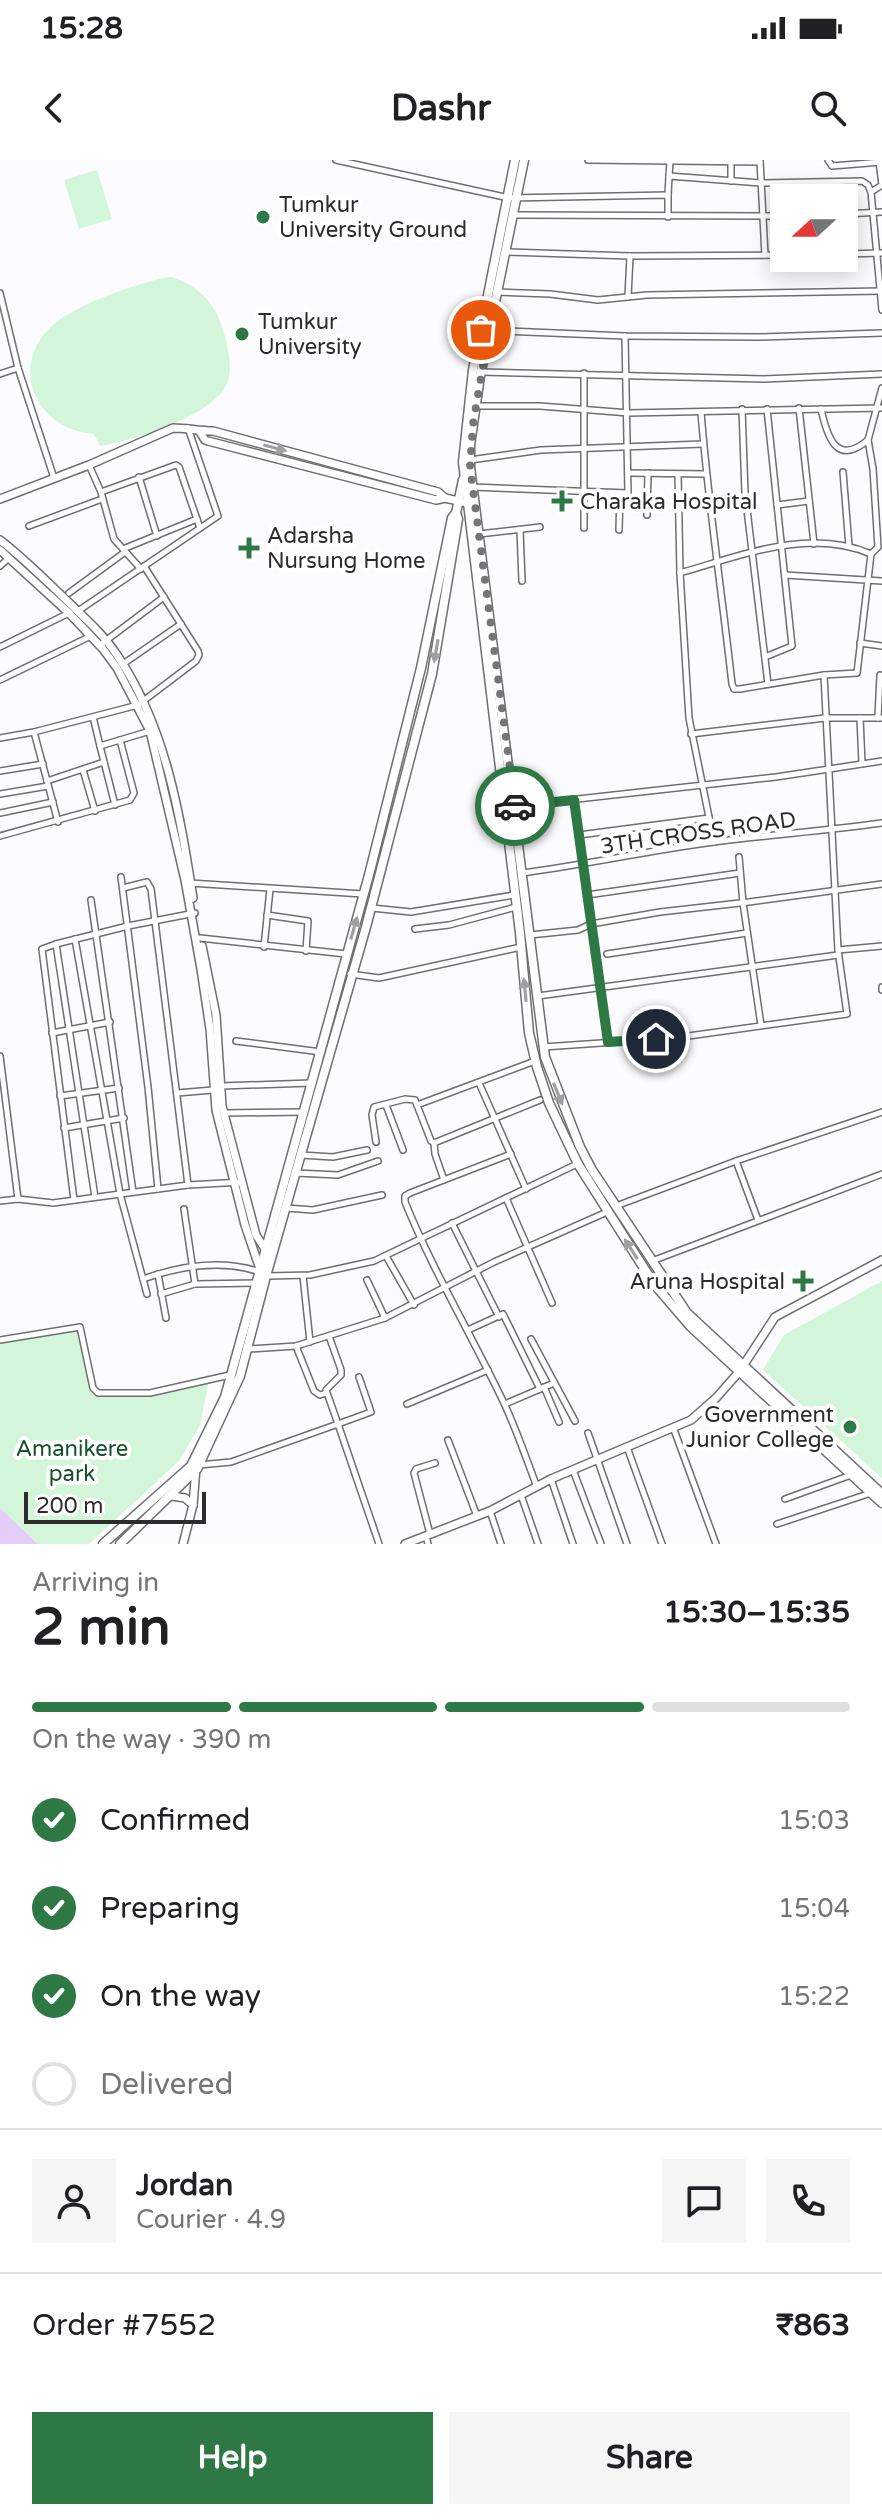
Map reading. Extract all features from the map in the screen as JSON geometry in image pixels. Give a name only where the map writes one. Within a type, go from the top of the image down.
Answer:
[{"type":"main road","points":[[515,160],[513,215],[497,292],[485,331],[468,469],[473,543],[548,1069],[580,1147],[687,1313],[741,1369],[882,1503]]},
{"type":"main road","points":[[524,160],[512,198],[468,405],[463,462],[468,469],[472,487],[471,504],[479,534],[510,806],[514,895],[529,1033],[535,1061],[549,1103],[578,1164],[654,1284],[681,1316],[882,1494]]},
{"type":"main road","points":[[0,499],[173,428],[188,428],[200,432],[213,431],[438,492],[445,498],[471,504]]},
{"type":"main road","points":[[120,1544],[172,1496],[196,1466],[240,1376],[249,1349],[268,1253],[371,908],[432,674],[456,533],[457,501],[468,469]]},
{"type":"main road","points":[[268,1253],[286,1208],[301,1155],[312,1083],[421,668],[449,531],[456,513]]},
{"type":"main road","points":[[456,533],[465,530],[473,543]]},
{"type":"main road","points":[[0,540],[123,664],[140,703],[150,731],[216,1015],[216,1110],[256,1235],[268,1253]]},
{"type":"main road","points":[[0,550],[74,612],[91,636],[103,643],[157,733],[167,766],[190,883],[217,1088],[263,1274],[257,1283],[225,1397],[196,1466],[193,1505],[183,1544]]},
{"type":"main road","points":[[405,1544],[428,1538],[490,1511],[551,1479],[691,1420],[716,1398],[741,1369],[775,1317],[882,1260]]},
{"type":"main road","points":[[103,1544],[196,1466]]},
{"type":"main road","points":[[172,1496],[185,1498],[193,1505]]},
{"type":"street","points":[[336,160],[512,198],[668,195]]},
{"type":"street","points":[[588,160],[760,161],[765,255]]},
{"type":"street","points":[[828,160],[832,166],[880,162],[882,185],[871,192]]},
{"type":"street","points":[[668,217],[670,161]]},
{"type":"street","points":[[730,161],[731,181]]},
{"type":"street","points":[[669,176],[761,183],[855,180],[868,185],[879,253],[882,310]]},
{"type":"street","points":[[858,214],[882,212]]},
{"type":"street","points":[[513,215],[770,216]]},
{"type":"street","points":[[505,252],[630,256],[770,255]]},
{"type":"street","points":[[858,254],[879,253]]},
{"type":"street","points":[[628,297],[630,256]]},
{"type":"street","points":[[497,292],[598,300],[881,291]]},
{"type":"street","points":[[0,293],[18,368],[54,478]]},
{"type":"street","points":[[485,331],[759,337],[882,333]]},
{"type":"street","points":[[472,487],[628,493],[629,413],[625,336]]},
{"type":"street","points":[[0,342],[10,339]]},
{"type":"street","points":[[0,374],[18,368]]},
{"type":"street","points":[[481,372],[764,379],[882,374]]},
{"type":"street","points":[[584,373],[584,528]]},
{"type":"street","points":[[701,412],[732,684],[734,689],[740,689],[824,675],[857,673],[871,554],[878,547],[873,466],[868,440],[882,388]]},
{"type":"street","points":[[475,406],[540,406],[629,413],[879,408]]},
{"type":"street","points":[[799,408],[814,544]]},
{"type":"street","points":[[742,409],[745,493],[768,684]]},
{"type":"street","points":[[765,657],[792,646],[767,409]]},
{"type":"street","points":[[821,409],[829,440],[835,446],[850,450],[868,440]]},
{"type":"street","points":[[0,647],[74,612],[218,516],[188,428]]},
{"type":"street","points":[[468,469],[528,451],[703,444]]},
{"type":"street","points":[[0,738],[34,732],[140,703],[196,661],[199,655],[164,597],[114,539],[89,465]]},
{"type":"street","points":[[29,526],[139,477],[176,465],[200,528]]},
{"type":"street","points":[[873,466],[882,467]]},
{"type":"street","points":[[843,472],[849,547]]},
{"type":"street","points":[[628,473],[706,474]]},
{"type":"street","points":[[647,515],[648,473]]},
{"type":"street","points":[[678,474],[687,703],[714,842]]},
{"type":"street","points":[[139,477],[157,536]]},
{"type":"street","points":[[619,530],[620,493]]},
{"type":"street","points":[[777,505],[809,501]]},
{"type":"street","points":[[69,593],[124,550],[197,519]]},
{"type":"street","points":[[479,534],[540,527]]},
{"type":"street","points":[[520,530],[522,581]]},
{"type":"street","points":[[680,573],[781,544],[849,547],[871,554]]},
{"type":"street","points":[[0,566],[10,557]]},
{"type":"street","points":[[785,575],[882,581]]},
{"type":"street","points":[[103,643],[164,597]]},
{"type":"street","points":[[123,664],[181,624]]},
{"type":"street","points":[[0,680],[91,636]]},
{"type":"street","points":[[860,643],[882,646]]},
{"type":"street","points":[[543,1047],[674,1038],[847,1014],[838,953],[824,675]]},
{"type":"street","points":[[691,734],[825,718],[880,718],[880,675]]},
{"type":"street","points":[[93,717],[115,805]]},
{"type":"street","points":[[860,718],[862,763]]},
{"type":"street","points":[[100,746],[150,731]]},
{"type":"street","points":[[34,732],[58,822]]},
{"type":"street","points":[[0,836],[58,822],[133,797],[120,740]]},
{"type":"street","points":[[510,806],[776,777],[882,761]]},
{"type":"street","points":[[0,794],[48,784],[104,762]]},
{"type":"street","points":[[0,771],[43,764]]},
{"type":"street","points":[[83,770],[95,811]]},
{"type":"street","points":[[574,800],[608,1042]]},
{"type":"street","points":[[0,813],[53,802]]},
{"type":"street","points":[[579,835],[709,818]]},
{"type":"street","name":"3TH CROSS ROAD","points":[[522,873],[714,842],[882,823]]},
{"type":"street","points":[[739,857],[761,1025]]},
{"type":"street","points":[[587,895],[740,873]]},
{"type":"street","points":[[121,877],[158,1189]]},
{"type":"street","points":[[123,888],[147,882],[150,884],[188,1185]]},
{"type":"street","points":[[190,883],[363,894]]},
{"type":"street","points":[[530,935],[578,930],[591,924],[660,912],[882,884]]},
{"type":"street","points":[[264,947],[270,889]]},
{"type":"street","points":[[371,908],[411,912],[514,895]]},
{"type":"street","points":[[91,900],[133,1192]]},
{"type":"street","points":[[415,929],[449,925],[516,907]]},
{"type":"street","points":[[74,1200],[41,953],[45,947],[75,939],[193,914]]},
{"type":"street","points":[[267,915],[308,921],[306,951]]},
{"type":"street","points":[[607,954],[747,933]]},
{"type":"street","points":[[200,938],[346,954]]},
{"type":"street","points":[[75,939],[120,1194],[147,1294]]},
{"type":"street","points":[[56,944],[95,1197]]},
{"type":"street","points":[[537,997],[882,946]]},
{"type":"street","points":[[342,973],[379,978],[521,947]]},
{"type":"street","points":[[52,1033],[110,1022]]},
{"type":"street","points":[[236,1041],[321,1052]]},
{"type":"street","points":[[0,1056],[18,1199]]},
{"type":"street","points":[[417,1105],[535,1061]]},
{"type":"street","points":[[177,1093],[312,1083]]},
{"type":"street","points":[[479,1083],[526,1189]]},
{"type":"street","points":[[60,1096],[119,1088]]},
{"type":"street","points":[[376,1142],[372,1115],[374,1107],[411,1098],[434,1143],[444,1180]]},
{"type":"street","points":[[434,1143],[540,1100]]},
{"type":"street","points":[[386,1105],[403,1150]]},
{"type":"street","points":[[616,1206],[736,1161],[882,1112]]},
{"type":"street","points":[[224,1113],[308,1113]]},
{"type":"street","points":[[64,1128],[124,1118]]},
{"type":"street","points":[[301,1155],[333,1157],[367,1150]]},
{"type":"street","points":[[511,1154],[405,1196],[405,1202],[444,1290],[505,1404],[537,1487]]},
{"type":"street","points":[[115,1159],[129,1157]]},
{"type":"street","points":[[296,1173],[338,1175],[378,1161]]},
{"type":"street","points":[[736,1161],[759,1220]]},
{"type":"street","points":[[143,1279],[192,1267],[242,1266],[263,1274],[303,1276],[360,1265],[386,1256],[578,1164]]},
{"type":"street","points":[[652,1261],[882,1174]]},
{"type":"street","points":[[0,1201],[18,1199],[53,1203],[188,1185],[238,1182]]},
{"type":"street","points":[[286,1208],[322,1208],[382,1195]]},
{"type":"street","points":[[506,1198],[552,1303]]},
{"type":"street","points":[[184,1209],[195,1284]]},
{"type":"street","points":[[249,1349],[296,1346],[385,1318],[607,1212]]},
{"type":"street","points":[[452,1223],[499,1317]]},
{"type":"street","points":[[386,1256],[414,1305]]},
{"type":"street","points":[[158,1274],[166,1318]]},
{"type":"street","points":[[303,1276],[310,1342]]},
{"type":"street","points":[[367,1280],[385,1318]]},
{"type":"street","points":[[161,1294],[195,1284],[257,1283]]},
{"type":"street","points":[[468,1330],[503,1314],[559,1422]]},
{"type":"street","points":[[0,1340],[80,1327],[93,1388],[98,1393],[150,1393],[231,1375]]},
{"type":"street","points":[[329,1336],[341,1375],[326,1387],[326,1393],[379,1544]]},
{"type":"street","points":[[531,1339],[575,1421]]},
{"type":"street","points":[[296,1346],[314,1391],[317,1394],[326,1393]]},
{"type":"street","points":[[407,1404],[488,1370]]},
{"type":"street","points":[[196,1466],[231,1462],[371,1412],[359,1377]]},
{"type":"street","points":[[505,1404],[554,1383]]},
{"type":"street","points":[[673,1427],[716,1544]]},
{"type":"street","points":[[588,1433],[627,1544]]},
{"type":"street","points":[[448,1440],[477,1516]]},
{"type":"street","points":[[627,1447],[662,1544]]},
{"type":"street","points":[[428,1538],[414,1473],[416,1469],[435,1463]]},
{"type":"street","points":[[573,1470],[601,1544]]},
{"type":"street","points":[[785,1499],[852,1475]]},
{"type":"street","points":[[551,1479],[573,1544]]},
{"type":"street","points":[[777,1524],[872,1493]]},
{"type":"street","points":[[521,1495],[538,1544]]},
{"type":"street","points":[[490,1511],[501,1544]]},
{"type":"green space","points":[[97,170],[112,219],[79,229],[64,180]]},
{"type":"green space","points":[[172,277],[204,296],[219,318],[230,368],[228,381],[221,393],[208,405],[172,424],[132,439],[100,446],[94,434],[74,430],[43,409],[34,393],[30,376],[32,359],[39,341],[53,325],[77,309],[127,288]]},
{"type":"green space","name":"Government Junior College","points":[[882,1281],[882,1478],[763,1370],[784,1335]]},
{"type":"green space","name":"Amanikere park","points":[[82,1324],[95,1392],[123,1397],[210,1375],[200,1425],[179,1461],[89,1544],[38,1544],[0,1508],[0,1340]]},
{"type":"shaded area","points":[[0,1508],[38,1544],[0,1544]]},
{"type":"way so far","points":[[481,330],[489,331],[470,445],[470,467],[515,806]]},
{"type":"place","name":"Tumkur University Ground","points":[[263,217]]},
{"type":"place","name":"Tumkur University","points":[[242,334]]},
{"type":"place","name":"Charaka Hospital","points":[[562,501]]},
{"type":"place","name":"Adarsha Nursung Home","points":[[249,548]]},
{"type":"place","name":"Aruna Hospital","points":[[803,1281]]},
{"type":"place","name":"Government Junior College","points":[[850,1427]]},
{"type":"route","points":[[515,806],[574,800],[608,1042],[656,1039]]}]
